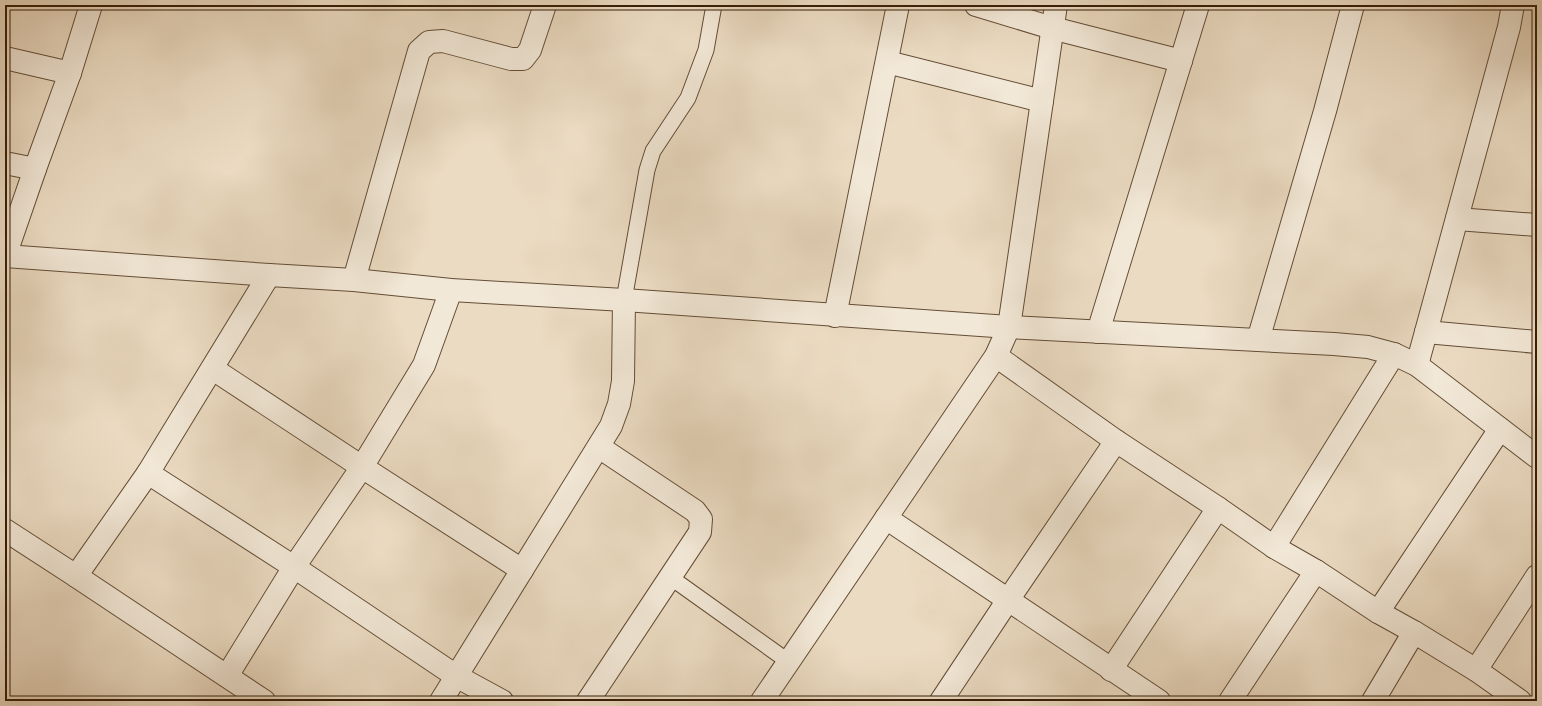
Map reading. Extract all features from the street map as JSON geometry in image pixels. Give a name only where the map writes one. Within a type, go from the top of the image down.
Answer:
[{"type":"street","points":[[92,5],[70,73],[5,256],[354,280],[451,290],[624,300],[835,316],[1368,347],[1394,354],[1417,365],[1537,457]]},
{"type":"street","points":[[354,280],[419,51],[429,42],[443,41],[512,59],[523,59],[530,50],[545,5]]},
{"type":"street","points":[[835,316],[898,5]]},
{"type":"street","points":[[976,5],[1052,28],[1181,61]]},
{"type":"street","points":[[762,701],[996,356],[1009,327],[1056,5]]},
{"type":"street","points":[[1098,332],[1198,5]]},
{"type":"street","points":[[1258,340],[1325,111],[1353,5]]},
{"type":"street","points":[[1417,365],[1509,27],[1513,5]]},
{"type":"street","points":[[5,58],[70,73]]},
{"type":"street","points":[[886,62],[1042,101]]},
{"type":"street","points":[[5,163],[35,169]]},
{"type":"street","points":[[1456,219],[1537,225]]},
{"type":"street","points":[[76,576],[148,474],[269,275]]},
{"type":"street","points":[[227,676],[294,567],[362,467],[424,365],[451,290]]},
{"type":"street","points":[[441,701],[611,426],[619,404],[623,381],[624,300]]},
{"type":"street","points":[[1426,332],[1537,342]]},
{"type":"street","points":[[1274,547],[1394,354]]},
{"type":"street","points":[[996,356],[1116,441],[1274,547],[1316,571],[1378,612],[1476,670],[1520,701]]},
{"type":"street","points":[[213,369],[522,570]]},
{"type":"street","points":[[1378,612],[1500,429]]},
{"type":"street","points":[[941,701],[1116,441]]},
{"type":"street","points":[[588,701],[700,532],[701,519],[695,511],[599,447]]},
{"type":"street","points":[[148,474],[294,567],[456,676],[502,701]]},
{"type":"street","points":[[1111,670],[1218,508]]},
{"type":"street","points":[[886,518],[1159,701]]},
{"type":"street","points":[[5,530],[264,701]]},
{"type":"street","points":[[1230,701],[1316,571]]},
{"type":"street","points":[[1476,670],[1537,576]]},
{"type":"street","points":[[1373,701],[1414,632]]},
{"type":"lane","points":[[624,300],[648,170],[653,151],[688,98],[706,50],[714,5]]},
{"type":"lane","points":[[670,577],[789,662]]}]
